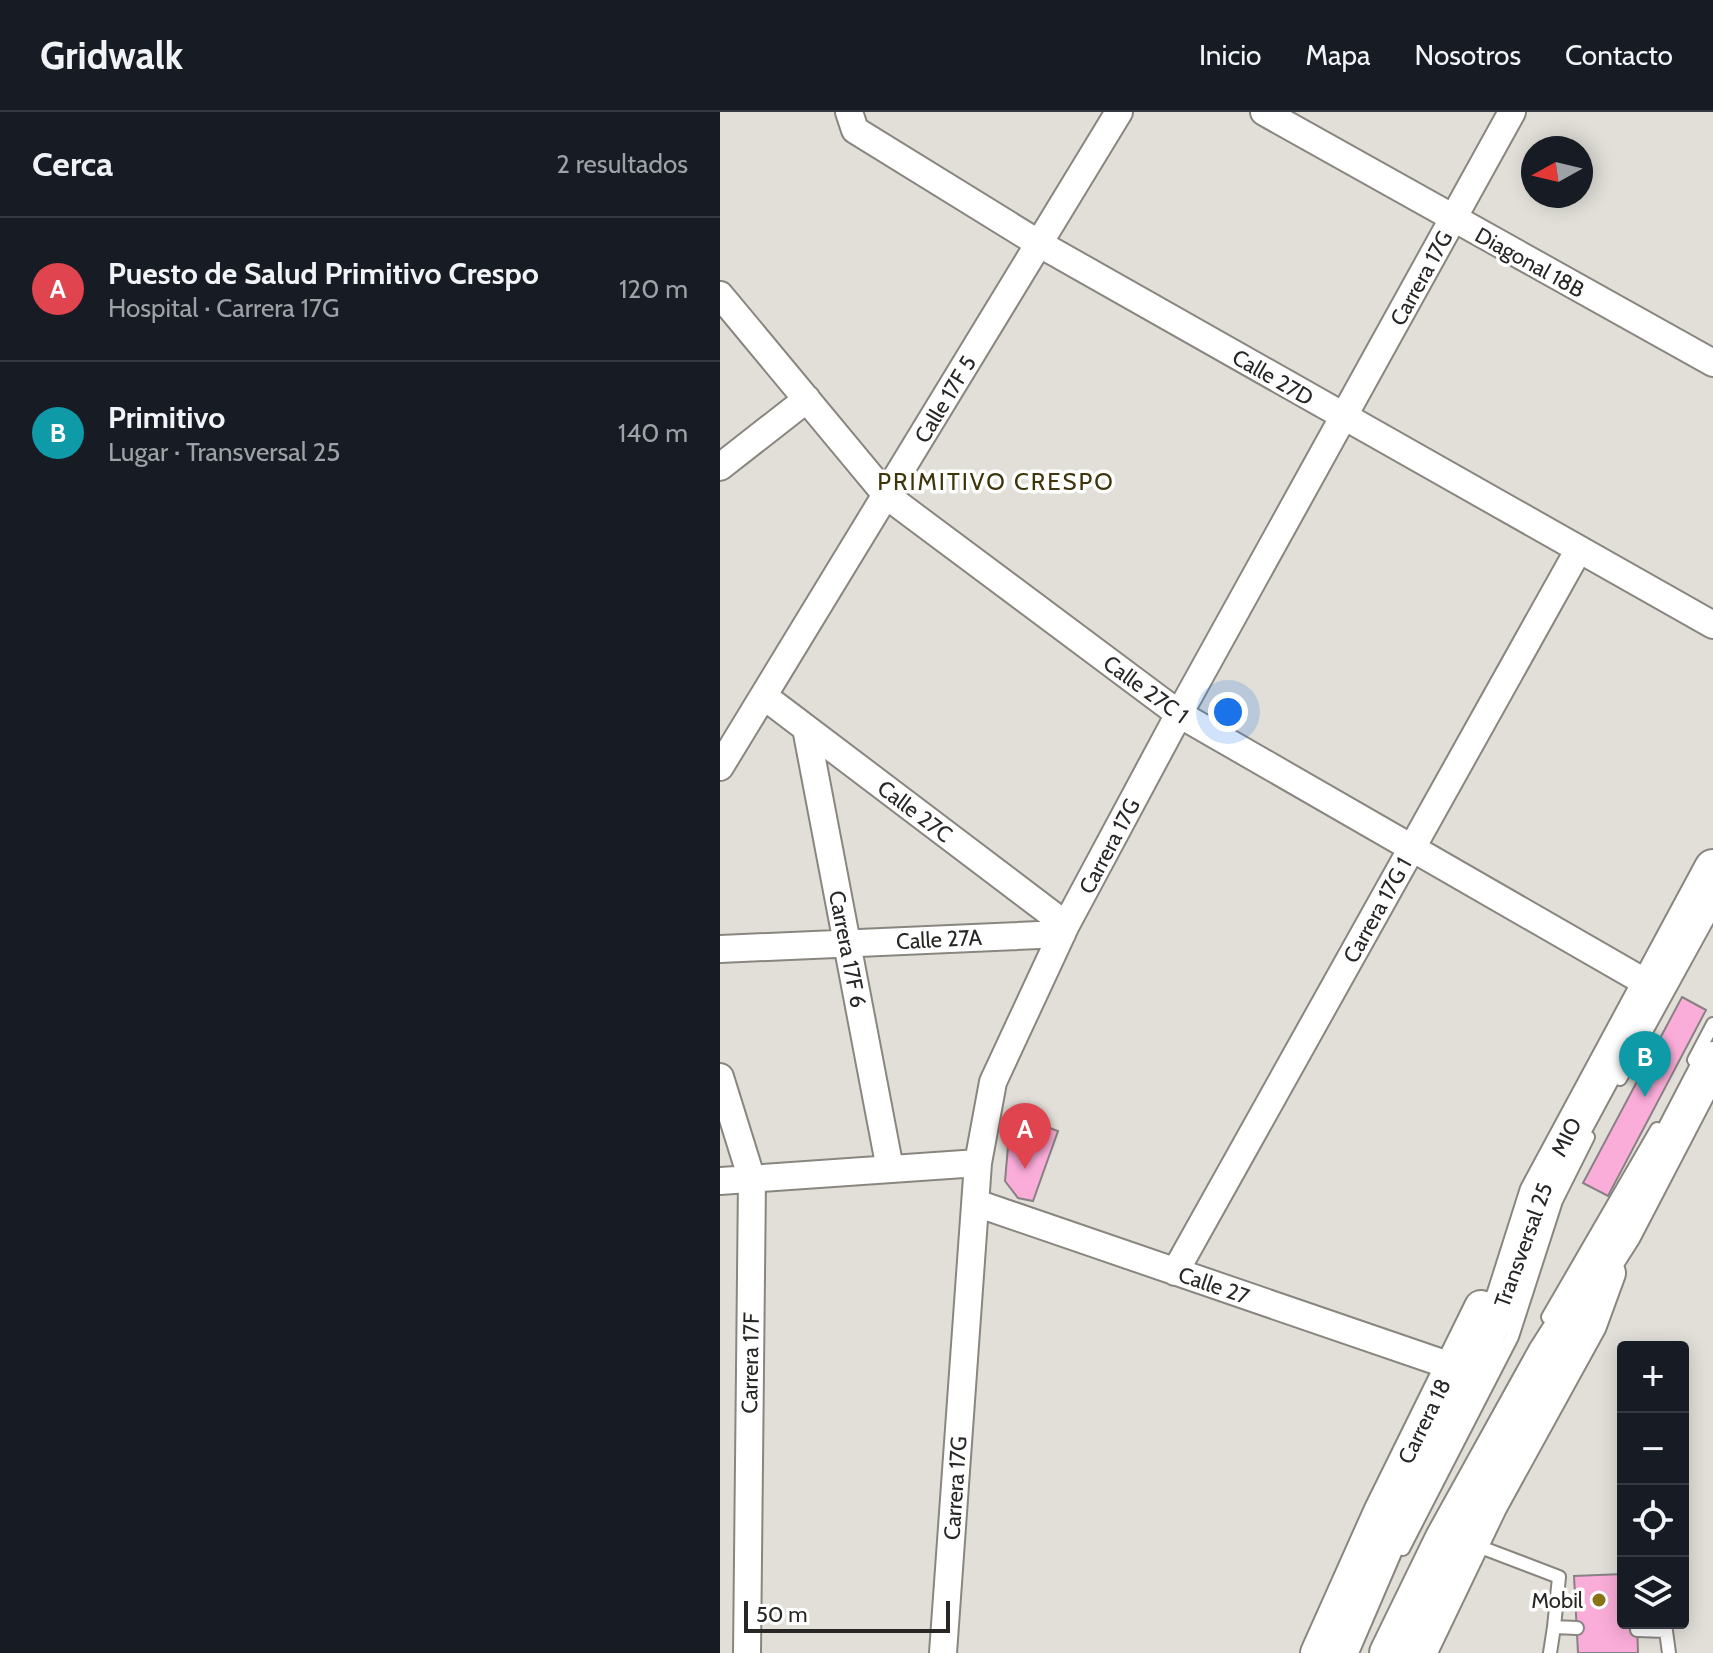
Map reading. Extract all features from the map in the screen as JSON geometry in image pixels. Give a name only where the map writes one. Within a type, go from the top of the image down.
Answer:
[{"type":"main road","name":"Transversal 25","points":[[1492,1327],[1538,1193],[1713,868]]},
{"type":"main road","points":[[1388,1653],[1542,1344],[1623,1233],[1705,1071]]},
{"type":"main road","name":"Carrera 18","points":[[1339,1653],[1397,1518],[1492,1327]]},
{"type":"street","name":"Calle 27D","points":[[849,112],[855,130],[1038,243],[1713,625]]},
{"type":"street","name":"Calle 17F 5","points":[[720,767],[1119,112]]},
{"type":"street","name":"Diagonal 18B","points":[[1264,112],[1713,363]]},
{"type":"street","name":"Carrera 17G","points":[[943,1653],[978,1163],[993,1082],[1064,929],[1179,714],[1512,112]]},
{"type":"street","name":"Calle 27C 1","points":[[720,295],[887,496],[1179,714],[1410,850],[1650,985]]},
{"type":"street","points":[[720,467],[807,399]]},
{"type":"street","name":"Carrera 17G 1","points":[[1175,1272],[1579,549]]},
{"type":"street","name":"Calle 27C","points":[[765,697],[1064,929]]},
{"type":"street","name":"Carrera 17F 6","points":[[806,728],[890,1169]]},
{"type":"street","name":"Calle 27A","points":[[720,949],[1064,929]]},
{"type":"street","name":"Carrera 17F","points":[[720,1077],[752,1180],[747,1653]]},
{"type":"street","points":[[720,1181],[978,1163]]},
{"type":"street","name":"Carrera 18","points":[[1317,1653],[1380,1512],[1538,1193]]},
{"type":"street","name":"Calle 27","points":[[976,1203],[1451,1366]]},
{"type":"street","points":[[1420,1653],[1473,1544],[1590,1325],[1623,1233]]},
{"type":"lane","points":[[1614,1088],[1713,910]]},
{"type":"lane","points":[[1705,1071],[1713,1024]]},
{"type":"lane","points":[[1542,1344],[1666,1112]]},
{"type":"lane","name":"MIO","points":[[1395,1567],[1512,1337],[1556,1201],[1594,1127]]},
{"type":"lane","points":[[1473,1544],[1559,1577],[1550,1653]]},
{"type":"lane","points":[[1554,1627],[1577,1628]]},
{"type":"lane","points":[[1637,1630],[1666,1631],[1669,1653]]},
{"type":"building","points":[[1682,997],[1706,1010],[1608,1196],[1583,1183]]},
{"type":"building","points":[[1011,1113],[1058,1131],[1033,1201],[1018,1198],[1005,1181]]},
{"type":"building","name":"Mobil","points":[[1617,1574],[1617,1629],[1637,1629],[1638,1653],[1578,1653],[1574,1576]]},
{"type":"place","name":"Primitivo","points":[[1645,1097]]},
{"type":"place","name":"Puesto de Salud Primitivo Crespo","points":[[1025,1169]]},
{"type":"place","name":"Mobil","points":[[1599,1600]]},
{"type":"district","name":"PRIMITIVO CRESPO","points":[[996,482]]}]
